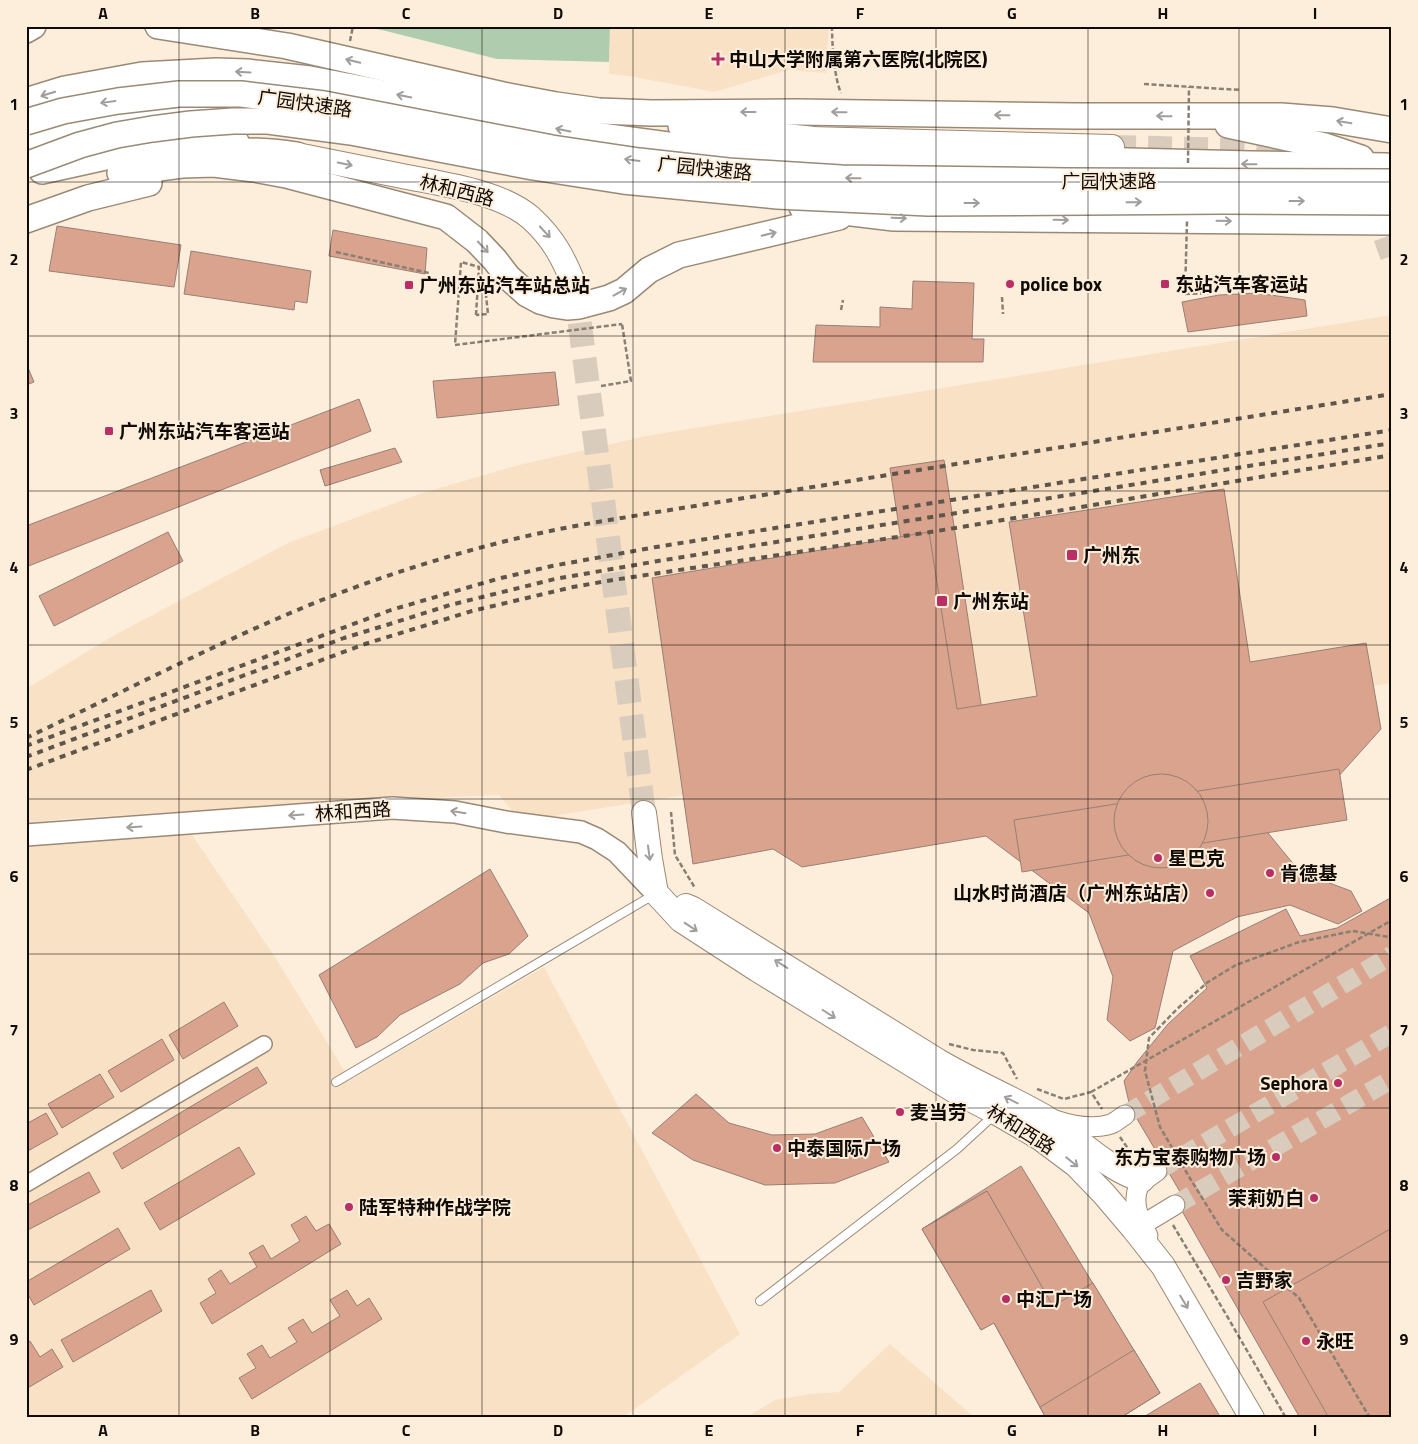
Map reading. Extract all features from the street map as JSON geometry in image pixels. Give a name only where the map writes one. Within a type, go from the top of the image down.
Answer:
[{"type":"highway","points":[[26,30],[33,26]]},
{"type":"highway","points":[[158,26],[287,46],[503,96],[697,128],[810,139]]},
{"type":"highway","points":[[26,101],[65,89],[142,75],[216,71],[248,72],[329,82],[472,110],[571,132],[690,148],[788,154],[1047,158],[1251,164],[1390,172]]},
{"type":"highway","name":"广园快速路","points":[[26,122],[63,111],[118,101],[179,94],[241,94],[324,104],[552,148],[639,161],[728,171],[841,178],[1048,181],[1390,172]]},
{"type":"highway","points":[[26,147],[55,135],[95,123],[139,114],[180,108],[221,106],[260,108],[366,122],[512,151],[531,156],[572,179],[588,185],[894,218],[1392,222]]},
{"type":"highway","points":[[32,172],[260,108]]},
{"type":"highway","points":[[599,111],[633,113],[788,112],[1281,116],[1333,120],[1392,130]]},
{"type":"highway","points":[[1193,116],[1325,146],[1390,172]]},
{"type":"highway","name":"广园快速路","points":[[32,172],[80,145],[117,135],[190,124],[268,121],[351,132],[579,175],[672,187],[776,196],[928,203],[1392,202]]},
{"type":"highway","points":[[26,122],[95,123]]},
{"type":"highway","points":[[611,136],[810,139]]},
{"type":"highway","points":[[32,172],[137,150],[172,145],[239,142],[267,146],[297,155]]},
{"type":"highway","points":[[26,208],[70,190],[120,174],[192,157],[231,151],[262,150],[297,155]]},
{"type":"highway","points":[[120,174],[182,165],[214,164],[254,169],[286,175],[446,217],[477,241],[508,277],[527,294],[540,302],[567,307],[579,306],[609,298],[624,291],[649,270],[679,255],[855,214]]},
{"type":"highway","points":[[26,220],[59,207],[111,191],[152,182],[190,178],[232,179],[307,194],[446,217]]},
{"type":"main road","points":[[810,139],[1112,147]]},
{"type":"main road","name":"林和西路","points":[[297,155],[470,190],[511,204],[529,217],[548,235],[563,258],[575,287]]},
{"type":"main road","name":"林和西路","points":[[26,835],[392,808],[455,812],[506,822],[581,832],[598,839],[616,852],[681,920],[758,970],[940,1081],[1040,1138],[1060,1152],[1104,1194],[1163,1266],[1252,1418]]},
{"type":"main road","points":[[644,813],[656,893]]},
{"type":"main road","name":"林和西路","points":[[656,893],[693,909],[944,1065],[1043,1116],[1120,1171],[1149,1176]]},
{"type":"street","points":[[26,1184],[264,1044]]},
{"type":"street","points":[[1043,1116],[1072,1126],[1087,1127],[1118,1119],[1094,1140],[1092,1154],[1104,1194]]},
{"type":"street","points":[[1149,1176],[1137,1187],[1135,1200],[1137,1214],[1163,1266]]},
{"type":"street","points":[[1142,1225],[1175,1205]]},
{"type":"lane","points":[[336,1082],[656,893]]},
{"type":"lane","points":[[760,1301],[957,1149],[997,1113]]},
{"type":"path","points":[[832,26],[834,59],[840,92],[848,92]]},
{"type":"path","points":[[1144,84],[1241,90]]},
{"type":"path","points":[[336,252],[429,273]]},
{"type":"path","points":[[448,277],[485,286],[488,314],[476,315],[479,267],[461,262],[455,345],[622,324],[631,381],[601,386]]},
{"type":"path","points":[[1185,294],[1216,293],[1215,288]]},
{"type":"path","points":[[1002,297],[1003,314]]},
{"type":"path","points":[[841,310],[843,300]]},
{"type":"path","points":[[1091,1092],[1392,920]]},
{"type":"path","points":[[1370,1418],[1299,1298],[1222,1230],[1160,1127],[1145,1071],[1150,1038],[1177,1009],[1208,982],[1236,965],[1298,942],[1353,931],[1389,938],[1392,941]]},
{"type":"shaded area","name":"中山大学附属第六医院(北院区)","points":[[610,26],[829,26],[826,73],[788,70],[714,92],[609,74]]},
{"type":"shaded area","name":"广州东站","points":[[1392,315],[1392,683],[521,821],[499,795],[321,803],[62,819],[26,824],[26,689],[111,637],[288,543],[419,494],[515,466],[646,436]]},
{"type":"shaded area","name":"陆军特种作战学院","points":[[190,832],[277,960],[350,1080],[544,967],[740,1334],[622,1418],[26,1418],[26,842]]},
{"type":"shaded area","points":[[890,1344],[975,1418],[745,1418],[775,1400],[810,1394],[839,1392]]},
{"type":"green space","points":[[356,26],[610,26],[609,62],[497,59],[382,30]]},
{"type":"building","points":[[57,226],[181,245],[174,287],[49,271]]},
{"type":"building","points":[[333,230],[427,248],[425,274],[329,256]]},
{"type":"building","points":[[191,251],[311,271],[307,303],[295,301],[294,310],[184,294]]},
{"type":"building","points":[[913,281],[974,283],[972,339],[984,339],[983,362],[813,362],[816,325],[880,327],[880,307],[912,309]]},
{"type":"building","points":[[1257,293],[1305,300],[1307,316],[1188,332],[1182,302],[1219,295]]},
{"type":"building","points":[[26,363],[34,382],[26,385]]},
{"type":"building","points":[[555,372],[559,405],[437,418],[433,381]]},
{"type":"building","points":[[359,399],[371,431],[26,567],[26,526]]},
{"type":"building","points":[[395,448],[402,462],[325,486],[320,470]]},
{"type":"building","name":"广州东站","points":[[944,460],[986,737],[932,745],[890,468]]},
{"type":"building","name":"广州东站","points":[[1224,489],[1250,662],[1366,643],[1381,729],[1337,778],[1283,787],[1259,822],[1300,872],[1351,891],[1362,911],[1338,924],[1290,905],[1237,917],[1173,951],[1155,1028],[1130,1041],[1107,1020],[1113,977],[1089,913],[986,836],[802,867],[773,849],[693,864],[652,578],[929,532],[957,709],[1037,696],[1009,522]]},
{"type":"building","points":[[168,532],[183,561],[54,626],[39,596]]},
{"type":"building","points":[[1339,769],[1347,820],[1022,872],[1014,820]]},
{"type":"building","points":[[1161,774],[1179,778],[1194,788],[1204,803],[1208,821],[1204,839],[1194,854],[1179,864],[1161,868],[1143,864],[1128,854],[1118,839],[1114,821],[1118,803],[1128,788],[1143,778]]},
{"type":"building","points":[[490,869],[528,936],[509,954],[483,963],[460,984],[400,1015],[377,1037],[356,1048],[319,975]]},
{"type":"building","name":"东方宝泰购物广场","points":[[1392,897],[1392,1418],[1300,1418],[1182,1211],[1189,1207],[1130,1107],[1124,1081],[1168,1024],[1207,988],[1190,956],[1286,909],[1300,936],[1337,928]]},
{"type":"building","points":[[224,1002],[238,1026],[183,1059],[169,1035]]},
{"type":"building","points":[[162,1039],[174,1060],[121,1092],[108,1071]]},
{"type":"building","points":[[257,1067],[267,1083],[122,1169],[113,1153]]},
{"type":"building","points":[[100,1074],[114,1097],[62,1128],[48,1104]]},
{"type":"building","name":"中泰国际广场","points":[[696,1094],[729,1123],[772,1135],[815,1134],[862,1117],[889,1162],[835,1183],[765,1185],[693,1160],[652,1133]]},
{"type":"building","points":[[46,1113],[58,1134],[26,1152],[26,1124]]},
{"type":"building","points":[[239,1147],[255,1174],[160,1230],[144,1203]]},
{"type":"building","name":"中汇广场","points":[[1021,1166],[1160,1393],[1120,1418],[1046,1418],[994,1323],[922,1229]]},
{"type":"building","points":[[89,1172],[100,1192],[26,1231],[26,1206]]},
{"type":"building","points":[[987,1191],[1045,1293],[981,1330],[922,1229]]},
{"type":"building","name":"中汇广场","points":[[987,1191],[1053,1306],[1093,1283],[1160,1393],[1120,1418],[1046,1418],[994,1323],[981,1330],[922,1229]]},
{"type":"building","points":[[306,1216],[316,1231],[329,1224],[341,1244],[212,1324],[200,1303],[216,1293],[208,1279],[221,1270],[230,1284],[257,1267],[249,1253],[263,1245],[271,1259],[300,1241],[291,1225]]},
{"type":"building","points":[[118,1228],[130,1249],[34,1305],[26,1291],[26,1282]]},
{"type":"building","points":[[1392,1228],[1392,1418],[1329,1418],[1263,1302]]},
{"type":"building","points":[[151,1290],[162,1311],[73,1362],[61,1340]]},
{"type":"building","points":[[347,1290],[357,1306],[369,1298],[382,1319],[252,1399],[239,1378],[256,1368],[247,1354],[262,1345],[270,1358],[297,1342],[288,1328],[303,1319],[312,1333],[340,1316],[330,1300]]},
{"type":"building","points":[[30,1341],[40,1357],[52,1349],[63,1367],[26,1389],[26,1343]]},
{"type":"building","points":[[1134,1350],[1160,1393],[1120,1418],[1046,1418],[1040,1407]]},
{"type":"building","points":[[1200,1383],[1221,1418],[1142,1418]]},
{"type":"tunnel","points":[[1112,147],[1241,150],[1289,157]]},
{"type":"tunnel","points":[[1367,206],[1385,236],[1392,256]]},
{"type":"tunnel","points":[[575,287],[644,813]]},
{"type":"tunnel","points":[[1125,1115],[1392,955]]},
{"type":"tunnel","points":[[1157,1171],[1392,1033]]},
{"type":"tunnel","points":[[1175,1205],[1392,1079]]},
{"type":"railway","points":[[26,738],[207,650],[299,609],[393,574],[510,540],[562,528],[651,513],[1392,394]]},
{"type":"railway","points":[[26,746],[391,610],[497,579],[552,566],[656,547],[1392,430]]},
{"type":"railway","points":[[26,757],[344,638],[450,605],[555,579],[1392,443]]},
{"type":"railway","points":[[26,770],[365,644],[472,611],[573,587],[937,531],[1392,455]]},
{"type":"place","name":"中山大学附属第六医院(北院区)","points":[[718,59]]},
{"type":"place","name":"police box","points":[[1010,284]]},
{"type":"place","name":"东站汽车客运站","points":[[1165,284]]},
{"type":"place","name":"广州东站汽车站总站","points":[[409,285]]},
{"type":"place","name":"广州东站汽车客运站","points":[[109,431]]},
{"type":"place","name":"广州东","points":[[1072,555]]},
{"type":"place","name":"广州东站","points":[[942,601]]},
{"type":"place","name":"星巴克","points":[[1158,858]]},
{"type":"place","name":"肯德基","points":[[1270,873]]},
{"type":"place","name":"山水时尚酒店（广州东站店）","points":[[1210,893]]},
{"type":"place","name":"Sephora","points":[[1338,1083]]},
{"type":"place","name":"麦当劳","points":[[900,1112]]},
{"type":"place","name":"中泰国际广场","points":[[777,1148]]},
{"type":"place","name":"东方宝泰购物广场","points":[[1276,1157]]},
{"type":"place","name":"茉莉奶白","points":[[1314,1198]]},
{"type":"place","name":"陆军特种作战学院","points":[[349,1207]]},
{"type":"place","name":"吉野家","points":[[1226,1280]]},
{"type":"place","name":"中汇广场","points":[[1006,1299]]},
{"type":"place","name":"永旺","points":[[1306,1341]]}]
